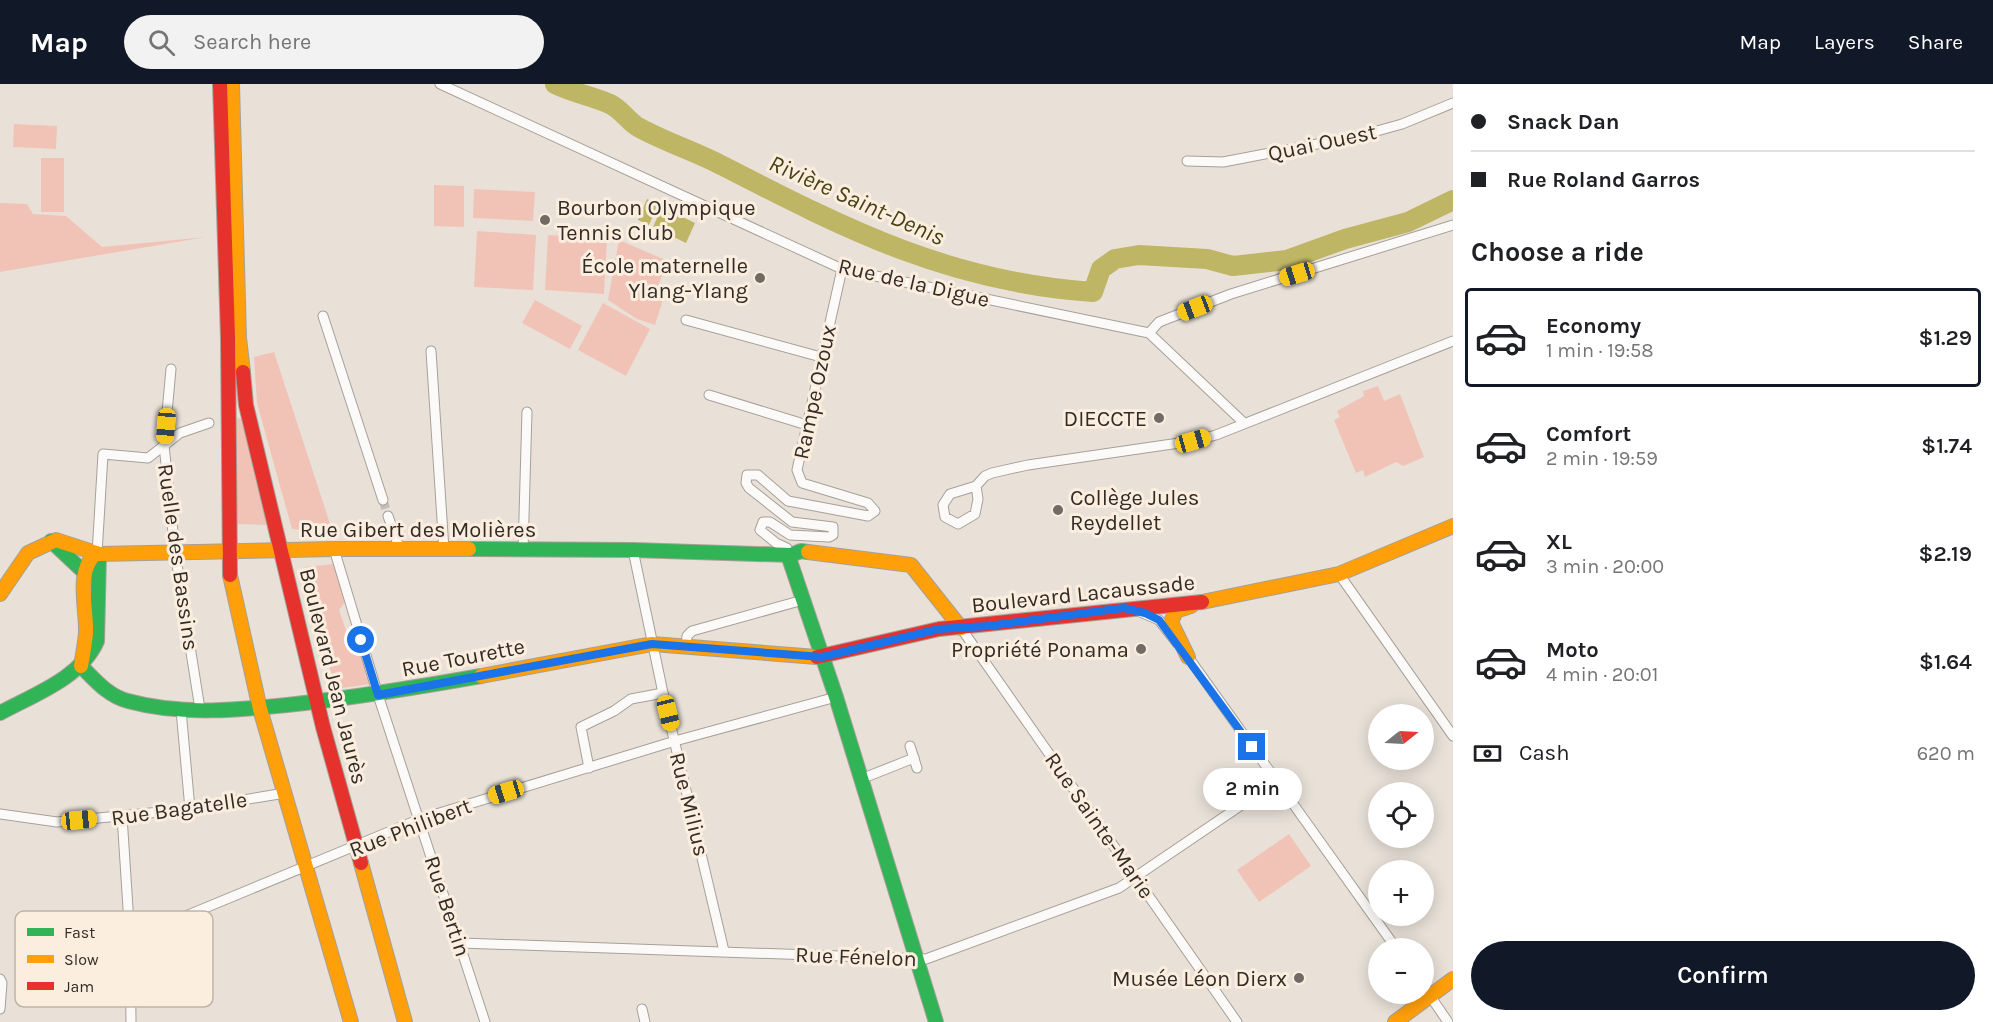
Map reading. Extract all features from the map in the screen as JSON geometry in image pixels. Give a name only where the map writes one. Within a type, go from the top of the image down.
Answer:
[{"type":"main road","points":[[220,84],[233,338]]},
{"type":"main road","points":[[232,84],[233,338],[229,572],[260,709],[351,1022]]},
{"type":"main road","name":"Boulevard Jean Jaurès","points":[[233,338],[246,405],[317,701],[405,1022]]},
{"type":"main road","name":"Boulevard Lacaussade","points":[[788,555],[801,551],[910,565],[962,628],[1124,608],[1201,602],[1339,574],[1453,526]]},
{"type":"main road","points":[[0,594],[24,558],[51,541],[57,549],[73,558],[84,572]]},
{"type":"main road","name":"Rue Gibert des Molières","points":[[51,541],[67,541],[97,554],[400,549],[633,550],[788,555]]},
{"type":"main road","points":[[81,666],[86,634],[84,572],[87,561],[97,554]]},
{"type":"main road","points":[[0,713],[81,666],[94,654],[98,641],[97,554]]},
{"type":"main road","points":[[788,555],[836,697],[936,1022]]},
{"type":"main road","points":[[1188,657],[1172,630],[1171,622],[1176,611],[1201,602]]},
{"type":"main road","points":[[939,629],[952,616]]},
{"type":"main road","name":"Rue Tourette","points":[[81,666],[103,688],[126,701],[181,710],[260,709],[378,695],[652,644],[822,657],[939,629],[962,628]]},
{"type":"main road","points":[[1434,988],[1453,979]]},
{"type":"main road","points":[[1395,1022],[1414,1004]]},
{"type":"street","name":"Rue de la Digue","points":[[440,84],[842,269],[1149,333]]},
{"type":"street","name":"Quai Ouest","points":[[1187,161],[1223,162],[1359,136],[1402,124],[1453,103]]},
{"type":"street","points":[[1244,423],[1149,333],[1159,322],[1231,294],[1453,225]]},
{"type":"street","name":"Rampe Ozoux","points":[[788,555],[787,549],[770,540],[760,530],[763,522],[770,522],[790,535],[829,537],[833,535],[833,527],[792,522],[749,488],[746,483],[747,476],[758,475],[788,501],[868,516],[875,511],[868,503],[802,483],[797,470],[842,269]]},
{"type":"street","points":[[323,316],[383,500]]},
{"type":"street","points":[[686,320],[821,357]]},
{"type":"street","points":[[976,486],[978,499],[975,514],[958,524],[945,517],[942,505],[950,494],[976,486],[992,473],[1028,465],[1193,441],[1453,341]]},
{"type":"street","points":[[431,351],[444,550]]},
{"type":"street","name":"Ruelle des Bassins","points":[[171,369],[165,445],[175,552],[201,709]]},
{"type":"street","points":[[709,395],[807,425]]},
{"type":"street","points":[[523,551],[527,411]]},
{"type":"street","points":[[97,554],[103,454],[148,458],[180,433],[209,423]]},
{"type":"street","points":[[388,516],[400,549]]},
{"type":"street","name":"Rue Bertin","points":[[334,549],[378,695],[485,1022]]},
{"type":"street","name":"Rue Milius","points":[[633,550],[663,693],[724,951]]},
{"type":"street","points":[[1339,574],[1453,736]]},
{"type":"street","points":[[686,646],[687,636],[692,631],[803,600]]},
{"type":"street","points":[[1124,608],[1154,616],[1188,657],[1389,938]]},
{"type":"street","name":"Rue Sainte-Marie","points":[[962,628],[1237,1022]]},
{"type":"street","points":[[589,768],[580,727],[614,711],[631,699],[663,693]]},
{"type":"street","name":"Rue Philibert","points":[[198,911],[420,819],[675,741],[836,697]]},
{"type":"street","points":[[181,710],[190,809]]},
{"type":"street","points":[[910,746],[917,768]]},
{"type":"street","points":[[861,779],[914,758]]},
{"type":"street","name":"Rue Fénelon","points":[[461,943],[918,960],[940,955],[1119,888],[1277,781]]},
{"type":"street","name":"Rue Bagatelle","points":[[0,814],[57,822],[190,809],[285,793]]},
{"type":"street","points":[[122,816],[128,911]]},
{"type":"street","points":[[0,979],[2,983],[0,1009]]},
{"type":"street","points":[[1434,1002],[1448,1022]]},
{"type":"street","points":[[131,1007],[131,1022]]},
{"type":"street","points":[[642,1009],[645,1022]]},
{"type":"shaded area","points":[[14,124],[57,126],[56,149],[13,147]]},
{"type":"shaded area","points":[[41,158],[64,158],[64,212],[41,212]]},
{"type":"shaded area","points":[[434,185],[464,186],[464,227],[434,226]]},
{"type":"shaded area","points":[[474,189],[535,192],[533,221],[473,218]]},
{"type":"shaded area","points":[[647,199],[658,204],[649,225],[638,220]]},
{"type":"shaded area","points":[[0,203],[27,204],[33,214],[66,216],[102,247],[206,237],[0,272]]},
{"type":"shaded area","points":[[662,207],[695,223],[686,243],[653,227]]},
{"type":"shaded area","points":[[477,231],[536,235],[533,290],[474,287]]},
{"type":"shaded area","points":[[548,235],[607,238],[604,294],[545,290]]},
{"type":"shaded area","points":[[619,240],[668,261],[658,286],[666,290],[655,325],[637,319],[608,300]]},
{"type":"shaded area","points":[[535,300],[582,326],[570,349],[522,323]]},
{"type":"shaded area","points":[[603,303],[650,329],[626,376],[578,350]]},
{"type":"shaded area","points":[[274,352],[333,533],[292,529],[257,403],[254,357]]},
{"type":"shaded area","points":[[1378,386],[1384,401],[1400,394],[1424,457],[1403,466],[1396,462],[1365,477],[1363,470],[1356,473],[1334,420],[1340,417],[1337,411],[1364,396],[1363,391]]},
{"type":"shaded area","points":[[237,418],[242,419],[269,525],[236,524]]},
{"type":"shaded area","points":[[334,564],[345,602],[339,610],[351,645],[357,639],[370,684],[336,689],[311,605],[305,567]]},
{"type":"shaded area","points":[[1289,834],[1311,866],[1259,902],[1237,870]]},
{"type":"waterway","name":"Rivière Saint-Denis","points":[[555,84],[610,104],[634,124],[648,132],[707,158],[853,230],[943,264],[991,277],[1040,286],[1093,292],[1101,269],[1115,259],[1139,255],[1207,259],[1233,266],[1287,260],[1345,239],[1408,222],[1453,200]]},
{"type":"tunnel","points":[[383,500],[388,516]]},
{"type":"traffic: fast","points":[[51,541],[84,572]]},
{"type":"traffic: fast","points":[[469,549],[633,550],[791,555],[801,551],[808,552]]},
{"type":"traffic: fast","points":[[0,713],[55,684],[80,665],[90,654],[97,641],[99,554]]},
{"type":"traffic: fast","points":[[788,555],[836,697],[936,1022]]},
{"type":"traffic: fast","points":[[81,666],[102,687],[121,699],[148,706],[190,710],[232,710],[296,704],[481,676]]},
{"type":"traffic: slow","points":[[232,84],[239,338],[243,372]]},
{"type":"traffic: slow","points":[[1202,602],[1339,574],[1453,526]]},
{"type":"traffic: slow","points":[[0,594],[28,553],[56,540],[99,554],[334,549],[469,549]]},
{"type":"traffic: slow","points":[[808,552],[911,565],[961,628]]},
{"type":"traffic: slow","points":[[81,666],[86,633],[84,580],[86,570],[96,553]]},
{"type":"traffic: slow","points":[[230,575],[260,709],[351,1022]]},
{"type":"traffic: slow","points":[[1188,657],[1171,622],[1176,611],[1191,606]]},
{"type":"traffic: slow","points":[[481,676],[652,644],[817,657]]},
{"type":"traffic: slow","points":[[361,863],[405,1022]]},
{"type":"traffic: slow","points":[[1395,1022],[1453,979]]},
{"type":"traffic: jam","points":[[220,84],[228,338],[230,575]]},
{"type":"traffic: jam","points":[[243,372],[246,405],[323,727],[361,863]]},
{"type":"traffic: jam","points":[[817,657],[939,629],[1202,602]]},
{"type":"place","name":"Bourbon Olympique Tennis Club","points":[[545,220]]},
{"type":"place","name":"École maternelle Ylang-Ylang","points":[[760,278]]},
{"type":"place","name":"DIECCTE","points":[[1159,418]]},
{"type":"place","name":"Collège Jules Reydellet","points":[[1058,510]]},
{"type":"place","name":"Propriété Ponama","points":[[1141,649]]},
{"type":"place","name":"Musée Léon Dierx","points":[[1299,978]]},
{"type":"route","points":[[361,640],[378,695],[652,644],[822,657],[939,629],[988,626],[1124,608],[1154,616],[1159,620],[1252,747]]}]
